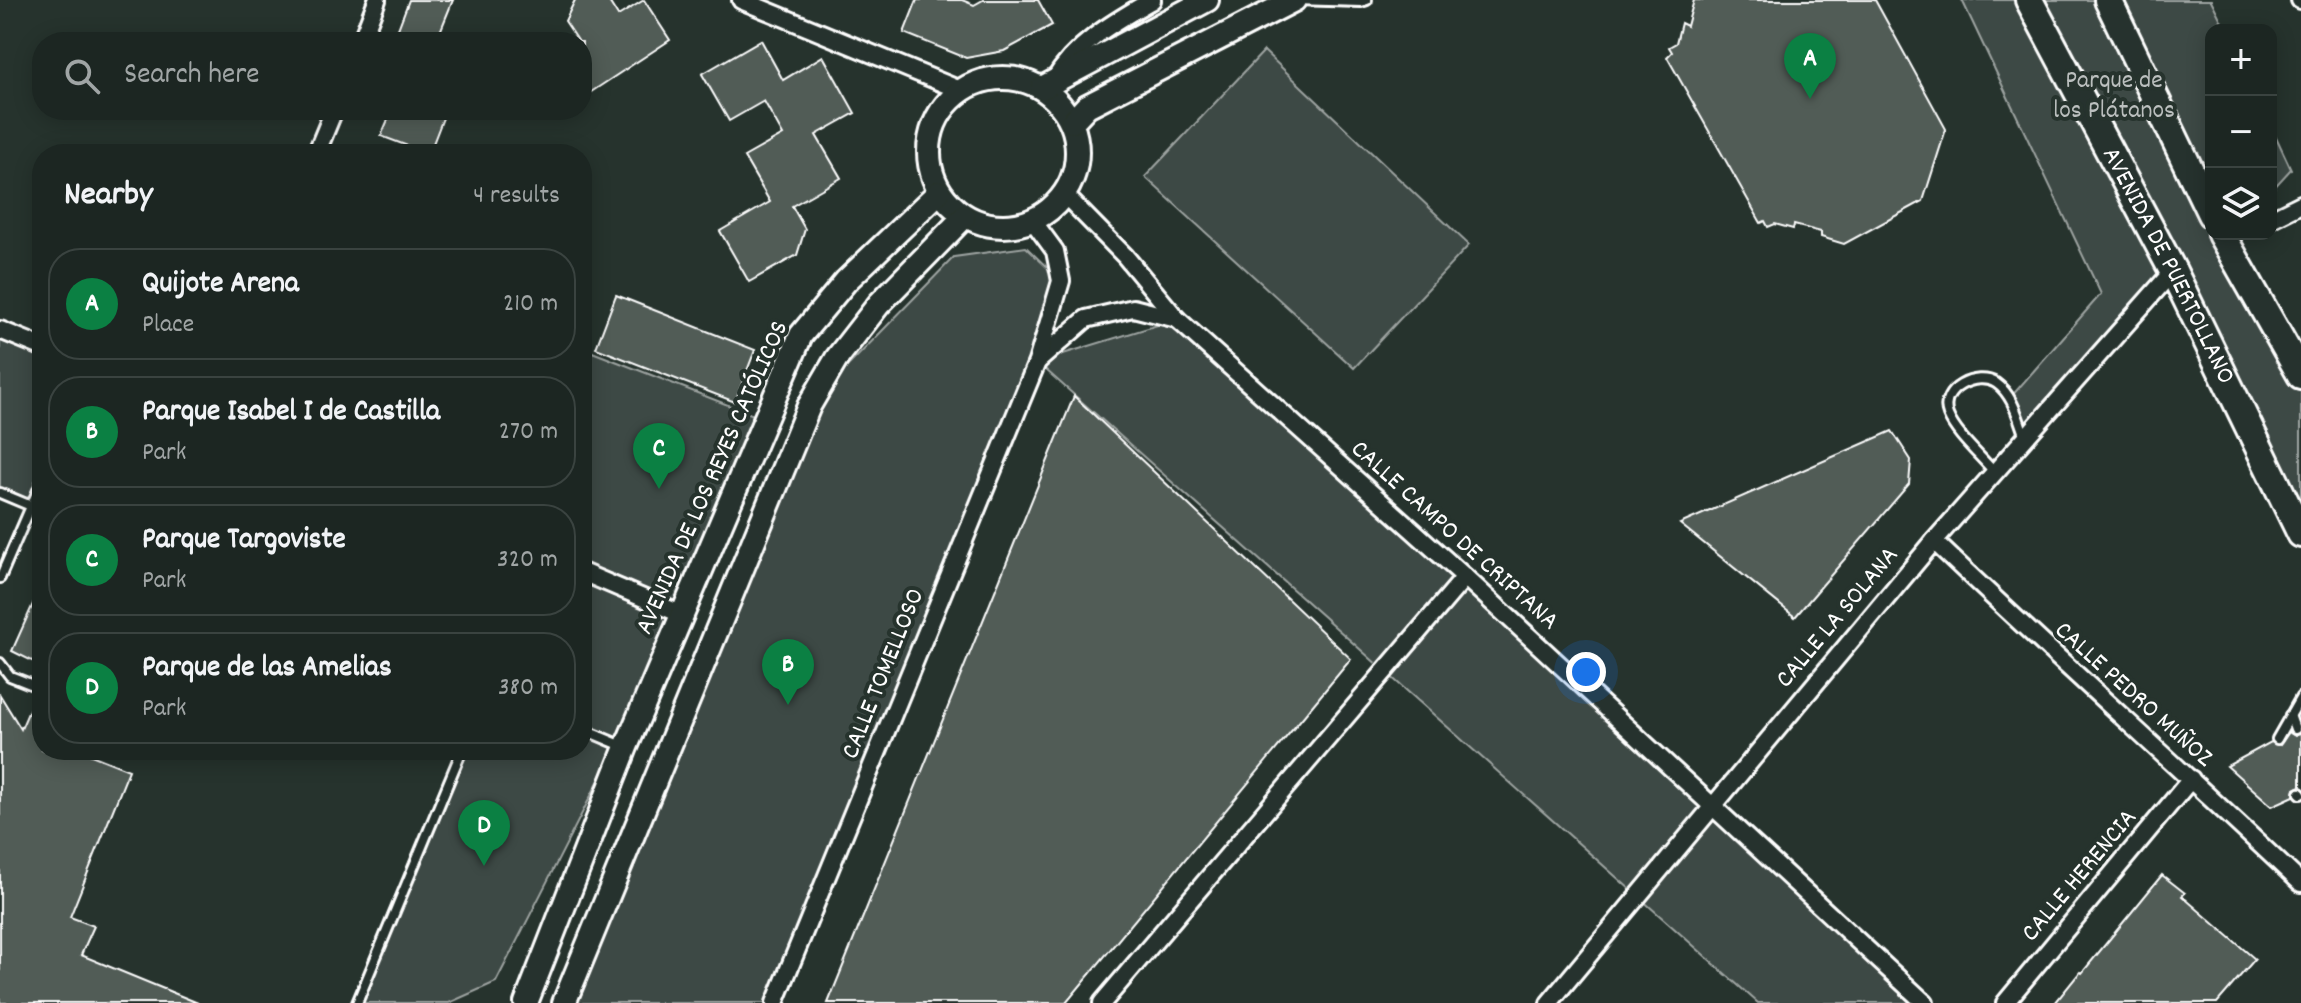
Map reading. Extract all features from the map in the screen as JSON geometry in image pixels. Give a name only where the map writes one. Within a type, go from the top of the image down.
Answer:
[{"type":"highway","name":"AVENIDA DE PUERTOLLANO","points":[[2029,0],[2173,271],[2301,534]]},
{"type":"highway","points":[[2108,0],[2205,202]]},
{"type":"highway","points":[[2230,240],[2301,375]]},
{"type":"main road","points":[[1048,85],[1072,122],[1078,153],[1075,175],[1065,195],[1033,221],[1007,228],[992,227],[964,217],[939,192],[930,173],[928,153],[930,134],[937,116],[960,90],[987,79],[1011,77],[1048,85],[1207,0]]},
{"type":"main road","points":[[1072,122],[1087,106],[1294,0]]},
{"type":"main road","name":"AVENIDA DE LOS REYES CATÓLICOS","points":[[526,1003],[626,747],[801,335],[846,281],[939,192]]},
{"type":"main road","points":[[564,1003],[809,406],[837,358],[879,304],[964,217]]},
{"type":"street","points":[[365,32],[377,0]]},
{"type":"street","points":[[741,0],[960,90]]},
{"type":"street","points":[[1048,85],[1065,61],[1096,35],[1152,0]]},
{"type":"street","points":[[320,144],[330,120]]},
{"type":"street","name":"CALLE CAMPO DE CRIPTANA","points":[[1065,195],[1125,256],[1177,319],[1465,577],[1925,1003]]},
{"type":"street","points":[[2277,216],[2301,204]]},
{"type":"street","name":"CALLE TOMELLOSO","points":[[775,1003],[1037,362],[1061,281],[1055,251],[1033,221]]},
{"type":"street","name":"CALLE LA SOLANA","points":[[1549,1003],[1934,541],[2173,271]]},
{"type":"street","name":"CALLE TOMELLOSO","points":[[1037,362],[1086,319],[1133,308],[1177,319]]},
{"type":"street","points":[[0,330],[32,343]]},
{"type":"street","name":"CALLE PEDRO MUÑOZ","points":[[1934,541],[2031,635],[2301,883]]},
{"type":"street","points":[[592,576],[683,615]]},
{"type":"street","points":[[1102,1003],[1465,577]]},
{"type":"street","name":"CALLE HERENCIA","points":[[2005,1003],[2191,779]]},
{"type":"lane","points":[[1294,0],[1367,0]]},
{"type":"lane","points":[[1994,472],[1952,423],[1945,403],[1949,394],[1960,385],[1986,378],[2010,398],[2025,437]]},
{"type":"lane","points":[[0,493],[31,506],[0,578]]},
{"type":"lane","points":[[0,663],[10,676],[32,685]]},
{"type":"lane","points":[[2277,739],[2301,697]]},
{"type":"lane","points":[[2290,715],[2295,729]]},
{"type":"lane","points":[[592,733],[626,747]]},
{"type":"lane","points":[[357,1003],[458,760]]},
{"type":"green space","name":"Parque de los Plátanos","points":[[1962,0],[2211,0],[2223,24],[2205,24],[2205,240],[2215,240],[2301,380],[2301,518],[2173,271],[2025,437],[2010,398],[2101,294]]},
{"type":"green space","points":[[1264,51],[1469,245],[1354,368],[1145,177]]},
{"type":"green space","points":[[2277,139],[2291,169],[2277,184]]},
{"type":"green space","points":[[1026,247],[1061,281],[768,1003],[564,1003],[809,406],[954,257]]},
{"type":"green space","points":[[1177,319],[1924,1003],[1758,1003],[1037,362]]},
{"type":"green space","points":[[0,330],[32,343],[32,504],[31,506],[0,492]]},
{"type":"green space","points":[[592,352],[764,419],[683,615],[496,982],[449,1003],[357,1003],[458,760],[592,760]]},
{"type":"building","points":[[409,0],[453,0],[440,32],[397,32]]},
{"type":"building","points":[[575,0],[608,0],[618,16],[644,0],[670,40],[592,91],[592,32],[572,32],[565,21]]},
{"type":"building","points":[[917,0],[962,0],[974,5],[983,0],[1038,0],[1052,25],[1004,51],[966,58],[904,33]]},
{"type":"building","points":[[1694,0],[1875,0],[1946,129],[1923,201],[1844,244],[1821,237],[1821,232],[1794,225],[1793,229],[1775,224],[1768,227],[1765,221],[1761,223],[1667,57],[1672,52],[1669,47],[1676,43],[1681,23],[1687,26]]},
{"type":"building","points":[[761,40],[783,80],[823,56],[855,113],[816,135],[841,178],[792,206],[805,229],[797,255],[749,282],[720,231],[770,202],[744,157],[783,135],[764,101],[729,121],[702,74]]},
{"type":"building","points":[[388,120],[442,120],[433,144],[402,144],[381,136]]},
{"type":"building","points":[[616,295],[755,350],[735,402],[596,348]]},
{"type":"building","points":[[1074,396],[1351,659],[1066,1003],[828,1003]]},
{"type":"building","points":[[1892,431],[1911,460],[1909,484],[1795,617],[1680,524]]},
{"type":"building","points":[[32,606],[32,661],[12,651]]},
{"type":"building","points":[[0,695],[21,729],[32,703],[32,760],[104,760],[129,770],[70,917],[94,926],[81,955],[198,1003],[0,1003]]},
{"type":"building","points":[[2289,732],[2295,736],[2301,732],[2301,786],[2295,789],[2294,796],[2272,806],[2227,766],[2271,742],[2280,745]]},
{"type":"building","points":[[2162,875],[2255,959],[2217,1003],[2055,1003],[2082,973]]},
{"type":"place","name":"Quijote Arena","points":[[1810,99]]},
{"type":"place","name":"Parque Targoviste","points":[[659,489]]},
{"type":"place","name":"Parque Isabel I de Castilla","points":[[788,705]]},
{"type":"place","name":"Parque de las Amelias","points":[[484,866]]}]
